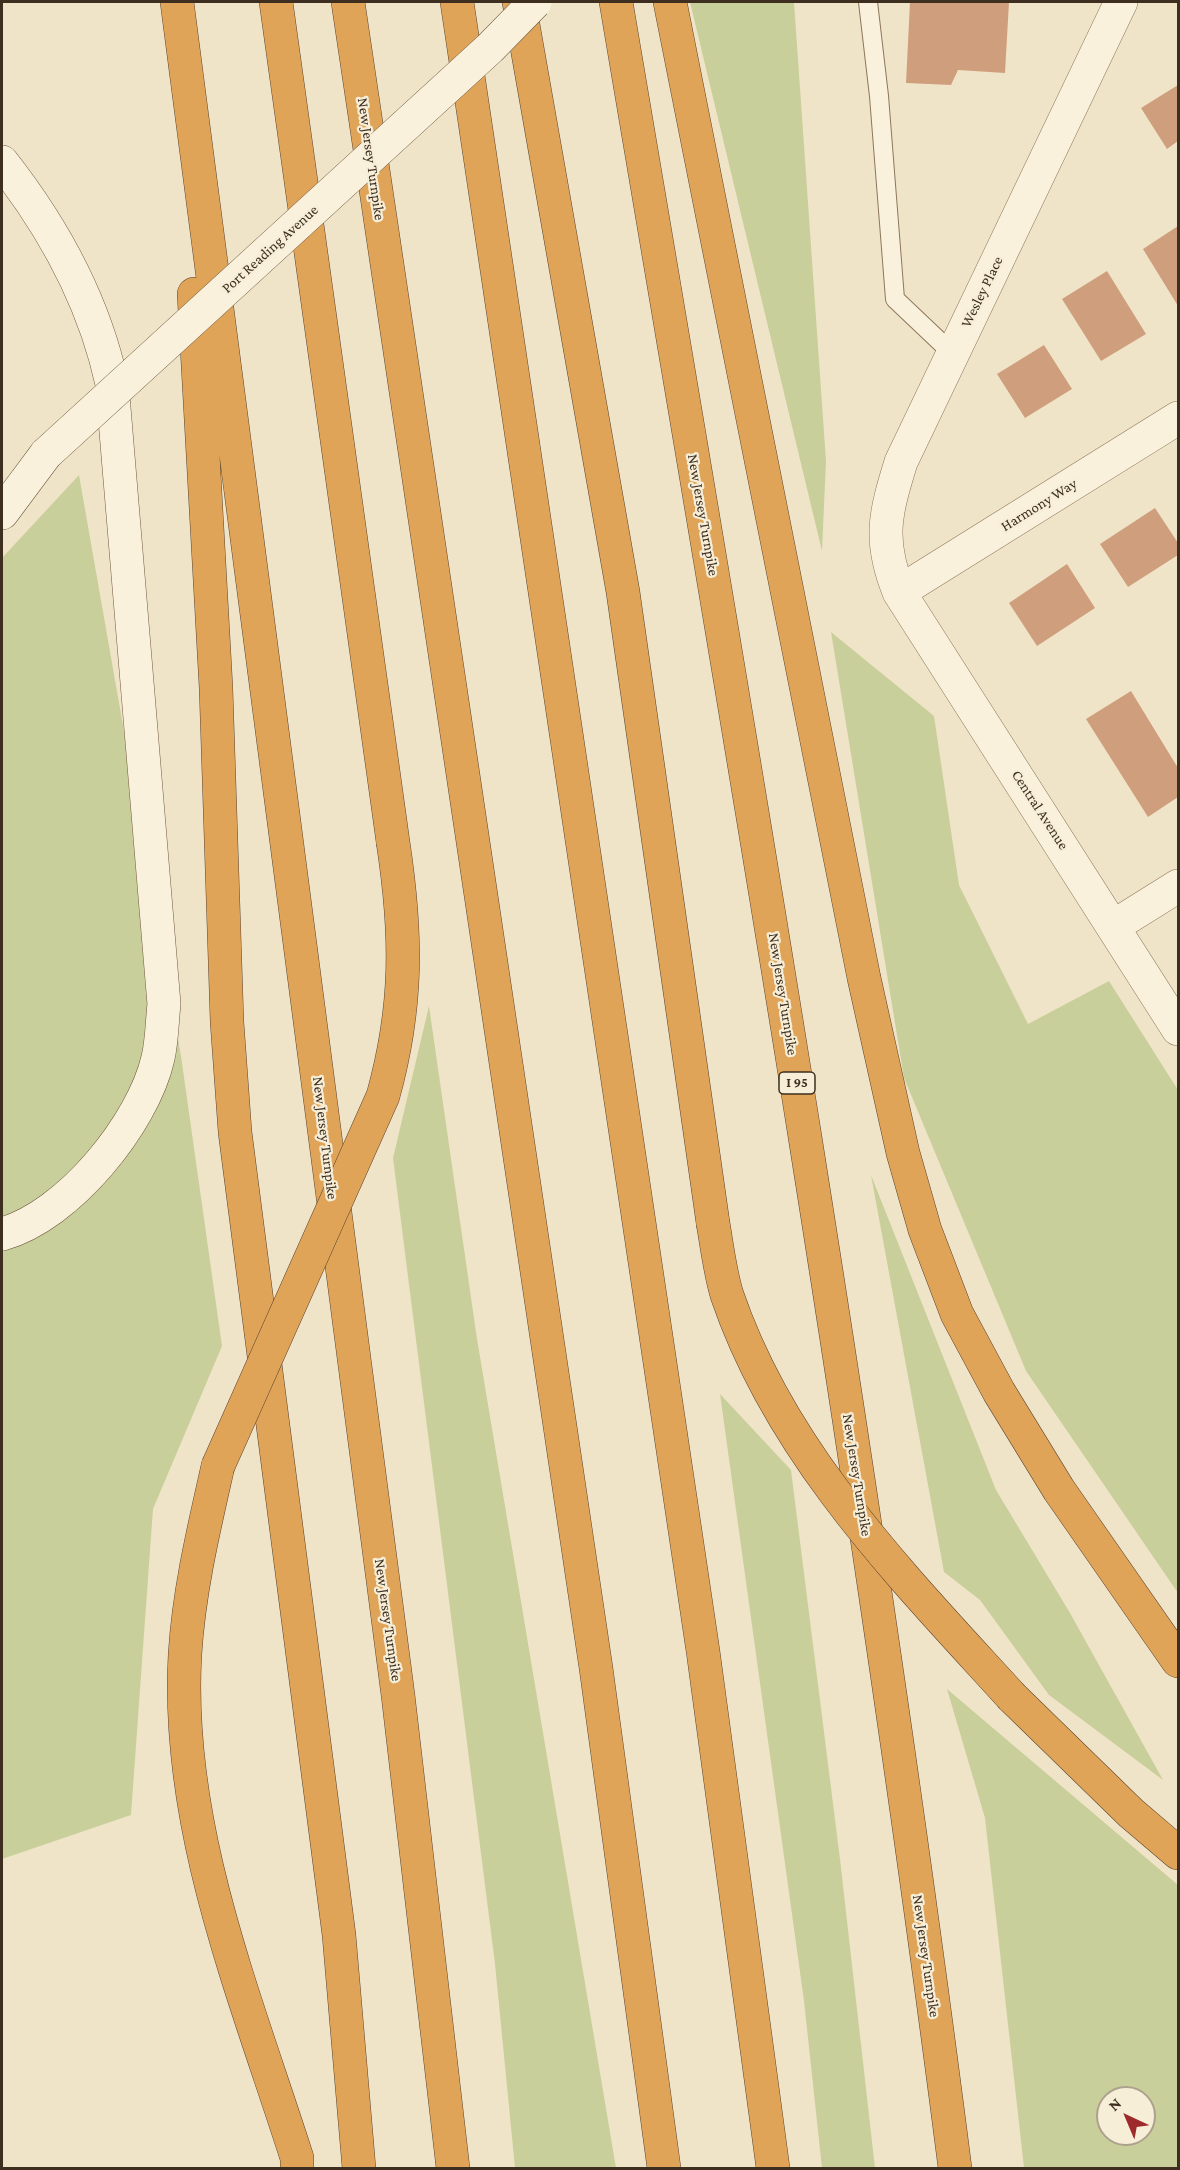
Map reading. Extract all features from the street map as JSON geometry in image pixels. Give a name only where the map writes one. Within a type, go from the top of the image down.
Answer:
[{"type":"highway","points":[[276,2],[402,902],[404,976],[396,1049],[383,1096],[218,1466],[193,1583],[185,1654],[185,1731],[193,1800],[215,1902],[297,2158],[297,2169]]},
{"type":"highway","name":"New Jersey Turnpike","points":[[348,2],[594,1657],[664,2169]]},
{"type":"highway","points":[[457,2],[701,1639],[773,2169]]},
{"type":"highway","points":[[519,2],[622,592],[712,1223],[726,1292],[749,1354],[785,1419],[830,1488],[895,1569],[1012,1697],[1131,1813],[1179,1853]]},
{"type":"highway","name":"New Jersey Turnpike","points":[[616,2],[786,1006],[879,1618],[955,2169]]},
{"type":"highway","points":[[670,2],[862,967],[903,1153],[925,1230],[957,1314],[999,1392],[1059,1490],[1179,1661]]},
{"type":"highway","points":[[178,9],[214,665],[227,1022],[235,1132],[338,1924],[359,2169]]},
{"type":"highway","name":"New Jersey Turnpike","points":[[178,9],[398,1695],[453,2169]]},
{"type":"main road","name":"Port Reading Avenue","points":[[2,494],[490,48],[535,2]]},
{"type":"main road","name":"Wesley Place","points":[[899,592],[887,562],[885,532],[890,497],[901,462],[1121,2]]},
{"type":"main road","points":[[2,162],[26,193],[85,294],[103,342],[112,384],[165,1004],[158,1060],[137,1112],[106,1157],[62,1201],[13,1231],[2,1234]]},
{"type":"main road","name":"Harmony Way","points":[[899,592],[1179,418]]},
{"type":"main road","points":[[2,513],[46,454]]},
{"type":"main road","name":"Central Avenue","points":[[899,592],[1179,1029]]},
{"type":"main road","points":[[1114,926],[1179,886]]},
{"type":"lane","points":[[868,2],[879,96],[895,299],[953,354]]},
{"type":"green space","points":[[690,2],[794,2],[826,461],[822,551]]},
{"type":"green space","points":[[79,475],[181,1056],[222,1346],[153,1509],[131,1815],[2,1859],[2,558]]},
{"type":"green space","points":[[831,632],[934,716],[959,885],[1028,1024],[1109,981],[1178,1090],[1178,1593],[1026,1371],[904,1078]]},
{"type":"green space","points":[[429,1006],[477,1339],[616,2168],[515,2168],[495,1964],[393,1158]]},
{"type":"green space","points":[[871,1175],[996,1490],[1070,1613],[1163,1780],[1049,1695],[980,1600],[944,1572]]},
{"type":"green space","points":[[720,1394],[791,1470],[840,1859],[875,2168],[822,2168],[804,2001]]},
{"type":"green space","points":[[947,1689],[1178,1885],[1178,2168],[1024,2168],[985,1818]]},
{"type":"building","points":[[910,2],[1009,2],[1005,73],[958,70],[951,85],[906,83]]},
{"type":"building","points":[[1178,85],[1178,141],[1167,149],[1141,108]]},
{"type":"building","points":[[1178,226],[1178,306],[1143,249]]},
{"type":"building","points":[[1107,271],[1146,334],[1101,361],[1062,299]]},
{"type":"building","points":[[1044,345],[1072,389],[1025,418],[997,374]]},
{"type":"building","points":[[1155,508],[1178,543],[1178,555],[1128,587],[1100,544]]},
{"type":"building","points":[[1067,564],[1095,608],[1037,646],[1009,603]]},
{"type":"building","points":[[1131,691],[1178,768],[1178,797],[1148,817],[1086,719]]}]
